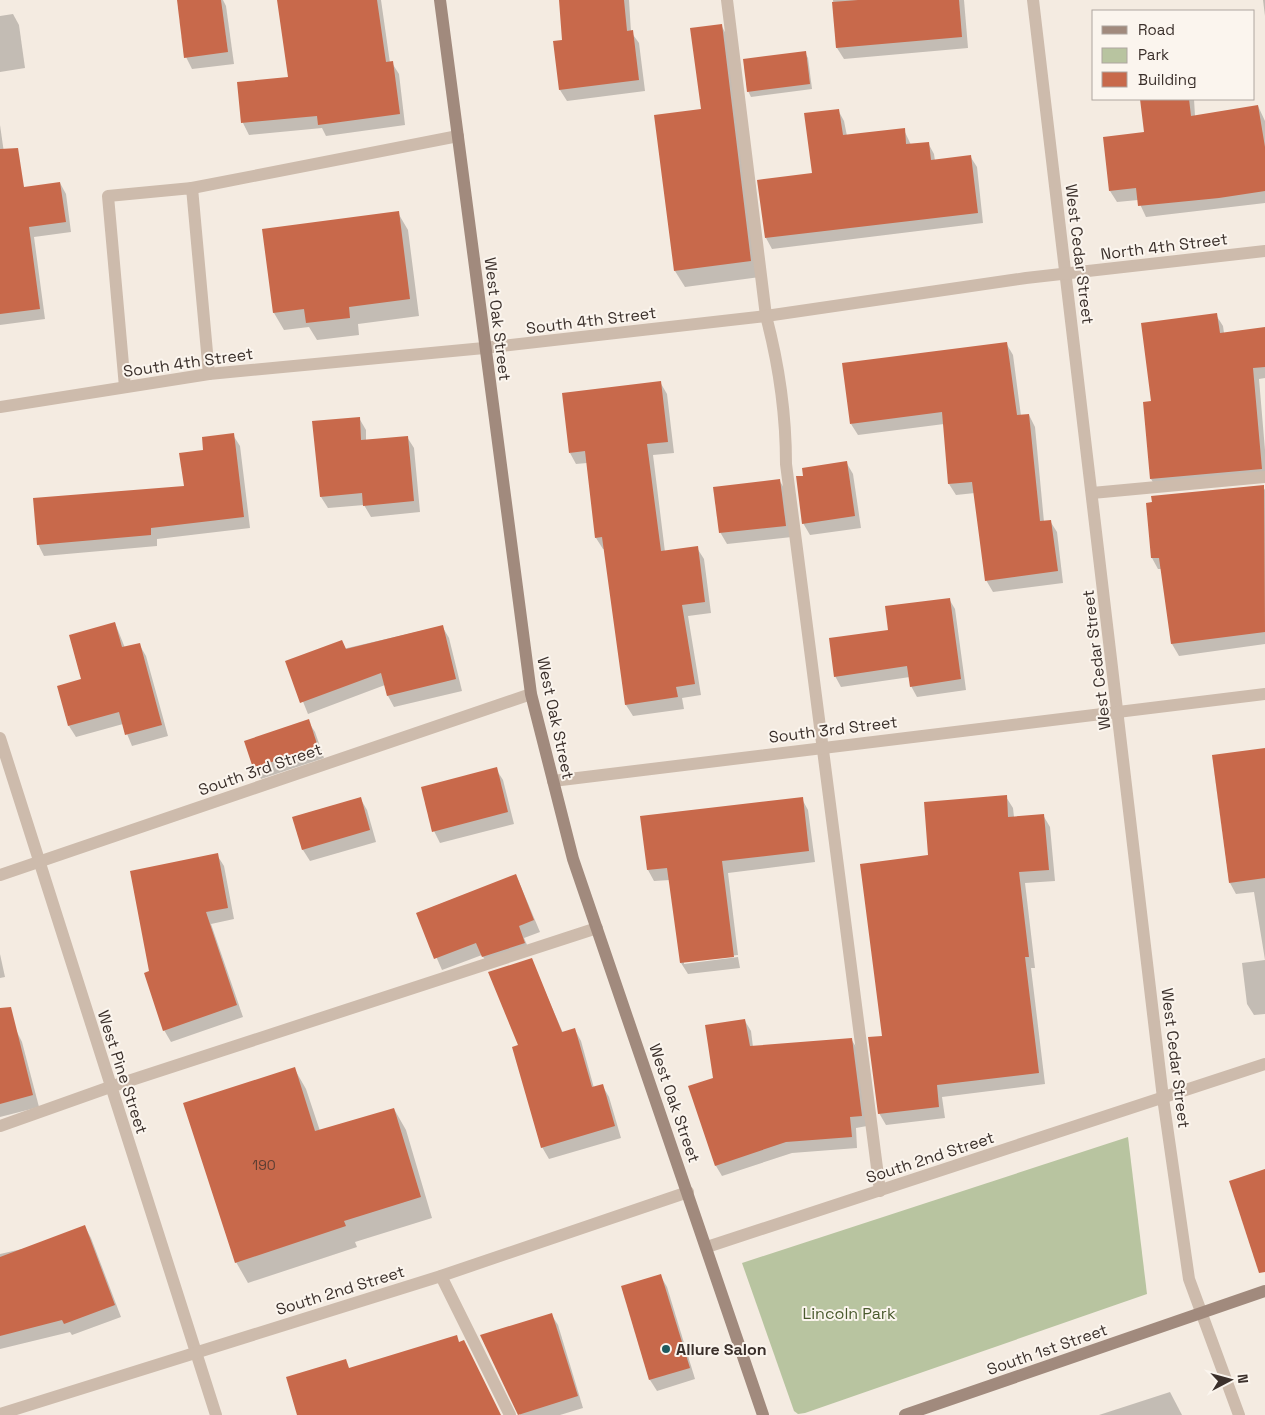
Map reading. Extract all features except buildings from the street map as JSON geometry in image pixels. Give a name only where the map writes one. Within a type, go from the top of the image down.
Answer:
[{"type":"main road","name":"West Oak Street","points":[[440,0],[484,348],[531,694],[574,859],[763,1415]]},
{"type":"main road","name":"South 1st Street","points":[[905,1415],[1265,1291]]},
{"type":"street","points":[[727,0],[766,316],[779,371],[786,428],[786,464],[880,1191]]},
{"type":"street","name":"West Cedar Street","points":[[1033,0],[1067,274],[1163,1098],[1189,1279],[1200,1314],[1220,1359],[1239,1415]]},
{"type":"street","points":[[125,387],[108,196],[192,188],[458,136]]},
{"type":"street","points":[[192,188],[209,374]]},
{"type":"street","name":"North 4th Street","points":[[1067,274],[1265,251]]},
{"type":"street","name":"South 4th Street","points":[[0,407],[209,374],[484,348],[766,316],[1067,274]]},
{"type":"street","points":[[1092,493],[1265,476]]},
{"type":"street","name":"South 3rd Street","points":[[0,875],[531,694]]},
{"type":"street","name":"South 3rd Street","points":[[553,780],[821,746],[1265,694]]},
{"type":"street","name":"West Pine Street","points":[[0,738],[110,1088],[216,1415]]},
{"type":"street","points":[[0,1126],[597,928]]},
{"type":"street","name":"South 2nd Street","points":[[707,1247],[1265,1064]]},
{"type":"street","name":"South 2nd Street","points":[[0,1414],[441,1276],[688,1192]]},
{"type":"street","points":[[441,1276],[510,1415]]},
{"type":"green space","name":"Lincoln Park","points":[[1128,1137],[1147,1294],[805,1413],[798,1414],[794,1411],[742,1263]]},
{"type":"place","name":"Allure Salon","points":[[666,1349]]}]
